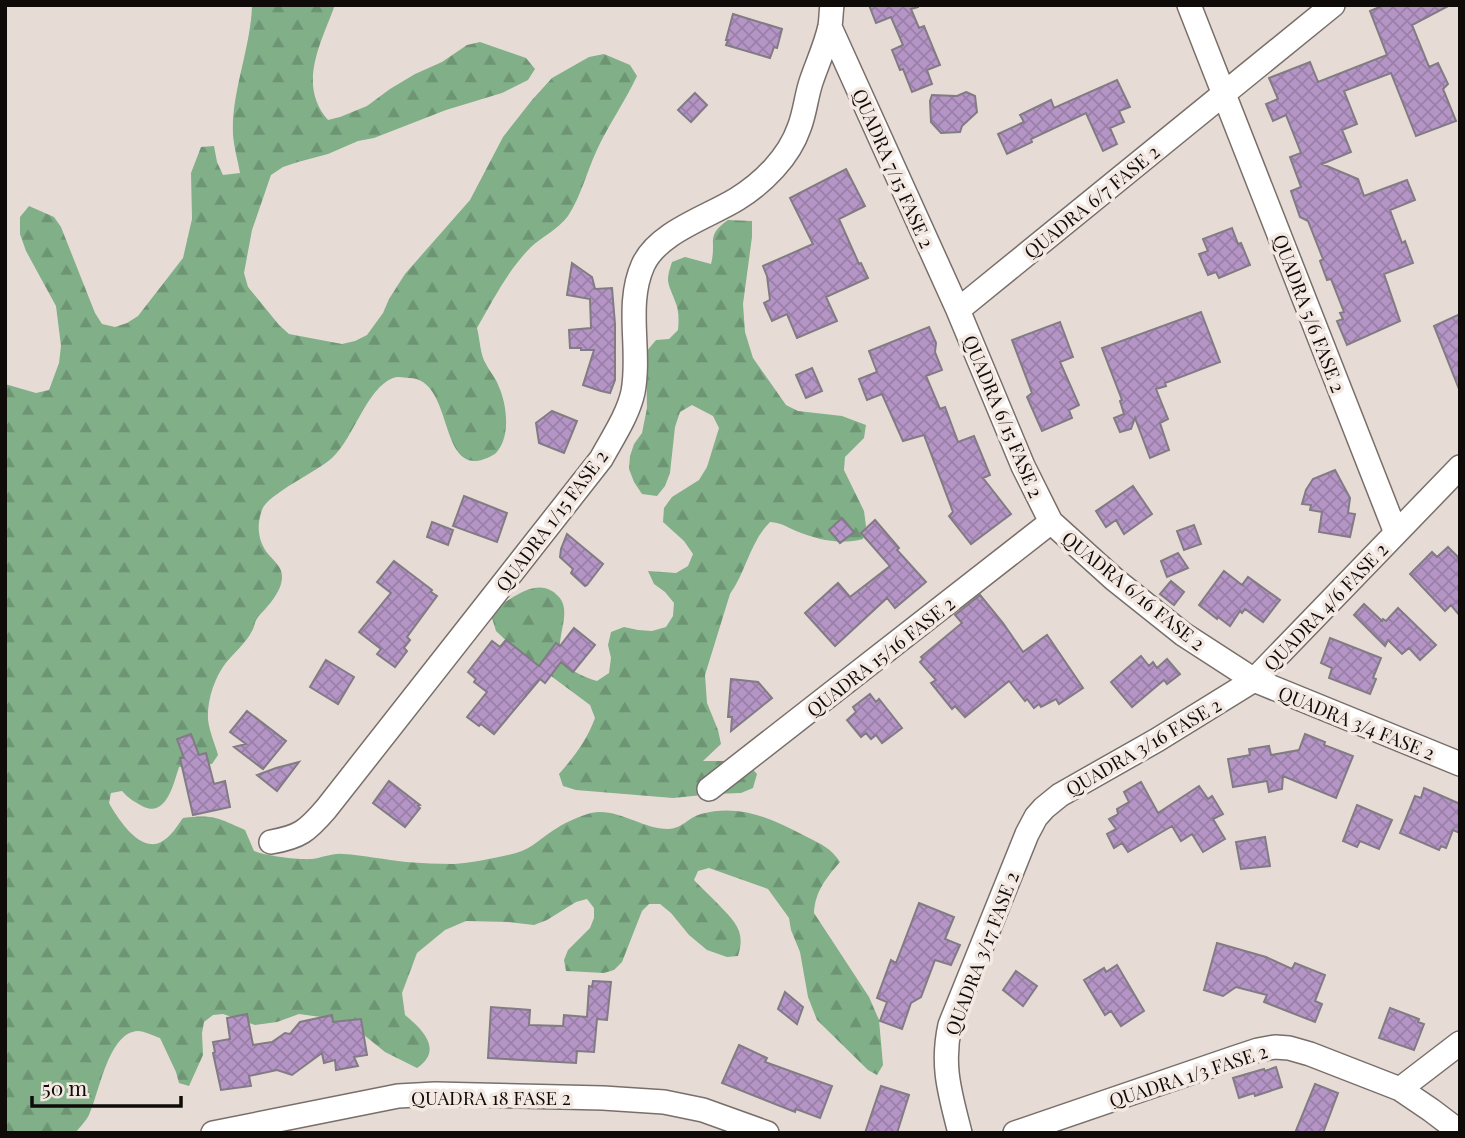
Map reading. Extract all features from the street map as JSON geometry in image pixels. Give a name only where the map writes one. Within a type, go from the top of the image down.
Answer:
[{"type":"street","name":"QUADRA 5/6 FASE 2","points":[[1189,5],[1396,533]]},
{"type":"street","name":"QUADRA 6/7 FASE 2","points":[[958,310],[1332,5]]},
{"type":"street","name":"QUADRA 7/15 FASE 2","points":[[831,16],[958,310]]},
{"type":"street","name":"QUADRA 1/15 FASE 2","points":[[271,842],[285,840],[311,827],[601,458],[629,405],[633,391],[635,294],[643,264],[660,243],[739,198],[766,177],[785,155],[799,128],[831,16]]},
{"type":"street","name":"QUADRA 6/15 FASE 2","points":[[958,310],[1023,466],[1051,522]]},
{"type":"street","name":"QUADRA 4/6 FASE 2","points":[[1254,680],[1460,467]]},
{"type":"street","name":"QUADRA 6/16 FASE 2","points":[[1051,522],[1114,579],[1183,634],[1254,680]]},
{"type":"street","name":"QUADRA 15/16 FASE 2","points":[[709,789],[1051,522]]},
{"type":"street","name":"QUADRA 3/4 FASE 2","points":[[1254,680],[1460,764]]},
{"type":"street","name":"QUADRA 3/16 FASE 2","points":[[1035,817],[1060,795],[1157,740],[1254,680]]},
{"type":"street","name":"QUADRA 3/17 FASE 2","points":[[960,1133],[949,1088],[945,1056],[950,1025],[1035,817]]},
{"type":"street","points":[[1400,1089],[1460,1042]]},
{"type":"street","name":"QUADRA 1/3 FASE 2","points":[[1015,1133],[1258,1050],[1275,1047],[1310,1054],[1400,1089],[1460,1132]]},
{"type":"street","name":"QUADRA 18 FASE 2","points":[[213,1133],[398,1096],[435,1094],[664,1102],[703,1110],[767,1133]]},
{"type":"green space","points":[[252,5],[335,5],[318,49],[313,78],[319,107],[328,120],[367,106],[390,89],[442,62],[467,45],[480,42],[526,58],[535,69],[528,80],[502,93],[283,167],[271,175],[252,230],[244,273],[248,287],[289,334],[342,344],[367,335],[405,274],[470,200],[503,137],[552,78],[589,57],[604,54],[630,65],[637,76],[592,160],[568,216],[531,247],[515,265],[477,328],[482,356],[498,384],[506,412],[506,430],[496,453],[477,461],[465,458],[456,449],[439,405],[423,382],[397,377],[384,383],[368,402],[348,438],[333,457],[273,497],[262,510],[259,522],[260,539],[282,573],[281,583],[243,644],[221,670],[215,683],[208,719],[218,755],[212,764],[179,767],[172,789],[164,803],[158,807],[144,807],[122,791],[111,793],[109,803],[130,833],[145,843],[153,844],[165,840],[183,818],[209,817],[245,830],[254,851],[267,854],[306,859],[343,854],[442,864],[476,861],[522,851],[552,831],[591,813],[620,815],[649,826],[668,829],[715,811],[743,812],[769,819],[821,844],[840,862],[822,886],[814,913],[869,997],[879,1020],[883,1065],[877,1075],[868,1070],[817,1020],[808,997],[800,952],[789,918],[768,889],[709,868],[698,871],[694,880],[738,928],[741,940],[738,956],[727,957],[707,950],[660,904],[649,904],[642,911],[622,962],[614,970],[604,973],[566,971],[564,960],[568,950],[590,928],[594,918],[594,908],[587,899],[576,902],[534,925],[466,921],[445,930],[417,953],[402,993],[405,1015],[423,1033],[430,1047],[425,1061],[417,1068],[385,1052],[354,1027],[321,1017],[299,1014],[277,1022],[255,1025],[223,1014],[213,1015],[204,1022],[203,1055],[189,1086],[179,1083],[160,1038],[138,1031],[128,1034],[112,1053],[89,1115],[75,1133],[5,1133],[5,384],[36,393],[49,390],[59,363],[61,346],[56,306],[26,251],[20,234],[20,217],[29,206],[54,217],[61,227],[95,313],[102,324],[115,327],[138,316],[183,258],[192,219],[191,173],[201,147],[214,146],[223,175],[240,173],[233,119]]},
{"type":"green space","points":[[728,220],[752,221],[743,304],[745,332],[753,358],[786,405],[798,411],[842,416],[866,425],[864,438],[845,457],[844,470],[864,511],[866,526],[863,539],[829,541],[770,522],[758,539],[730,594],[705,675],[707,703],[721,744],[703,761],[748,764],[757,774],[753,788],[741,793],[673,798],[576,790],[563,786],[559,774],[580,748],[592,726],[595,718],[590,705],[516,650],[496,631],[492,618],[498,607],[522,592],[541,588],[553,592],[563,603],[564,618],[560,642],[562,657],[572,670],[597,681],[609,673],[611,658],[608,645],[611,632],[624,627],[652,631],[666,627],[673,616],[674,603],[654,584],[648,571],[676,573],[688,566],[693,554],[684,541],[663,522],[664,508],[672,497],[699,480],[707,467],[719,428],[713,416],[692,405],[680,412],[675,427],[670,473],[657,496],[642,494],[629,469],[630,456],[642,433],[647,408],[646,352],[656,340],[669,339],[678,330],[677,308],[668,282],[672,262],[685,257],[711,264],[714,235]]},
{"type":"building","points":[[869,5],[918,5],[911,9],[919,28],[924,26],[940,65],[927,70],[932,84],[912,92],[892,50],[903,45],[891,17],[876,23]]},
{"type":"building","points":[[1384,5],[1450,5],[1412,25],[1429,67],[1438,63],[1448,84],[1443,89],[1456,121],[1416,136],[1391,73],[1344,91],[1357,124],[1342,130],[1351,152],[1322,164],[1358,179],[1364,196],[1407,180],[1415,200],[1390,210],[1402,243],[1405,241],[1413,263],[1384,274],[1400,321],[1347,345],[1337,321],[1343,319],[1340,313],[1344,312],[1331,279],[1327,280],[1320,261],[1323,259],[1308,221],[1300,217],[1291,191],[1301,187],[1290,157],[1301,153],[1286,115],[1273,121],[1266,104],[1278,99],[1269,78],[1310,62],[1318,82],[1387,55],[1370,11]]},
{"type":"building","points":[[733,14],[782,29],[777,48],[774,47],[770,58],[726,45]]},
{"type":"building","points":[[1117,80],[1130,107],[1119,111],[1124,122],[1110,128],[1117,144],[1103,151],[1086,113],[1031,139],[1032,142],[1007,154],[998,134],[1024,122],[1020,115],[1051,100],[1054,108]]},
{"type":"building","points":[[966,92],[975,96],[977,112],[962,126],[960,132],[941,133],[931,122],[932,95],[957,96]]},
{"type":"building","points":[[695,93],[707,105],[691,122],[678,110]]},
{"type":"building","points":[[846,169],[865,206],[839,219],[868,278],[826,297],[837,321],[797,338],[787,314],[772,321],[764,303],[770,300],[763,266],[813,244],[790,198]]},
{"type":"building","points":[[1232,228],[1250,265],[1219,278],[1216,272],[1208,275],[1199,254],[1208,251],[1203,239]]},
{"type":"building","points":[[572,263],[592,277],[595,289],[612,288],[615,380],[610,393],[583,385],[594,350],[570,348],[569,330],[591,328],[590,299],[567,295]]},
{"type":"building","points":[[1201,312],[1220,362],[1156,389],[1168,419],[1160,423],[1169,450],[1150,458],[1135,418],[1131,429],[1120,432],[1114,418],[1124,414],[1120,401],[1122,400],[1102,348]]},
{"type":"building","points":[[1460,314],[1460,389],[1459,389],[1434,326]]},
{"type":"building","points":[[1060,322],[1073,357],[1060,362],[1079,405],[1069,410],[1072,418],[1042,431],[1027,397],[1032,393],[1012,340]]},
{"type":"building","points":[[929,327],[942,370],[926,376],[940,409],[945,407],[958,442],[974,436],[990,475],[983,478],[1011,514],[971,544],[949,516],[953,512],[924,435],[903,441],[882,394],[867,400],[859,379],[877,372],[869,351]]},
{"type":"building","points":[[812,368],[822,391],[806,398],[796,375]]},
{"type":"building","points":[[552,411],[577,421],[564,453],[539,443],[536,423]]},
{"type":"building","points":[[1335,470],[1350,498],[1348,513],[1355,514],[1350,537],[1319,532],[1322,512],[1310,510],[1311,505],[1302,504],[1313,479]]},
{"type":"building","points":[[1133,486],[1152,514],[1124,534],[1116,520],[1106,527],[1096,511]]},
{"type":"building","points":[[464,496],[507,513],[497,542],[453,526]]},
{"type":"building","points":[[842,518],[854,532],[840,543],[829,530]]},
{"type":"building","points":[[875,520],[926,582],[895,608],[887,598],[835,646],[805,613],[838,583],[850,597],[890,566],[861,533]]},
{"type":"building","points":[[432,522],[453,530],[448,545],[427,537]]},
{"type":"building","points":[[1194,525],[1201,544],[1184,550],[1177,531]]},
{"type":"building","points":[[567,534],[603,564],[585,586],[571,573],[573,569],[560,557]]},
{"type":"building","points":[[1448,547],[1460,559],[1460,616],[1451,605],[1445,611],[1410,574],[1432,552],[1437,557]]},
{"type":"building","points":[[1178,553],[1188,568],[1167,577],[1161,561]]},
{"type":"building","points":[[394,561],[437,596],[407,637],[410,640],[404,648],[407,651],[395,667],[377,654],[381,649],[359,632],[391,593],[377,582]]},
{"type":"building","points":[[1224,571],[1242,585],[1248,577],[1280,600],[1263,622],[1245,609],[1242,613],[1240,611],[1230,626],[1199,605]]},
{"type":"building","points":[[1171,581],[1184,592],[1174,605],[1160,594]]},
{"type":"building","points":[[980,595],[1023,652],[1047,635],[1083,688],[1059,704],[1056,699],[1034,708],[1009,681],[965,717],[955,706],[952,709],[931,683],[936,680],[920,662],[923,659],[921,657],[962,623],[955,615]]},
{"type":"building","points":[[1364,604],[1382,621],[1386,621],[1398,608],[1436,645],[1420,660],[1409,648],[1402,654],[1388,640],[1385,646],[1354,615]]},
{"type":"building","points":[[574,628],[595,645],[573,672],[561,662],[545,683],[540,679],[494,734],[467,717],[487,692],[474,682],[476,679],[468,672],[492,641],[500,647],[506,640],[539,666],[556,643],[560,646]]},
{"type":"building","points":[[1330,638],[1381,658],[1370,694],[1329,678],[1332,668],[1321,663]]},
{"type":"building","points":[[1141,656],[1149,666],[1153,662],[1157,668],[1167,659],[1180,674],[1167,684],[1164,680],[1132,707],[1111,682]]},
{"type":"building","points":[[326,660],[354,677],[338,704],[310,687]]},
{"type":"building","points":[[731,679],[758,682],[772,698],[731,731],[732,717],[728,717]]},
{"type":"building","points":[[870,694],[876,702],[879,699],[902,728],[882,743],[876,735],[871,739],[866,733],[861,737],[847,720],[856,712],[853,707]]},
{"type":"building","points":[[247,711],[286,741],[263,769],[234,747],[246,744],[230,732]]},
{"type":"building","points":[[191,734],[199,755],[206,753],[214,784],[225,781],[230,807],[193,815],[180,758],[184,758],[177,739]]},
{"type":"building","points":[[1305,734],[1353,756],[1336,798],[1283,776],[1282,789],[1269,792],[1267,781],[1233,787],[1228,759],[1250,755],[1249,749],[1269,746],[1271,755],[1299,750]]},
{"type":"building","points":[[299,762],[277,791],[257,775],[276,768]]},
{"type":"building","points":[[389,781],[420,805],[405,827],[373,803]]},
{"type":"building","points":[[1141,782],[1158,813],[1199,786],[1208,799],[1212,796],[1223,814],[1213,819],[1225,839],[1203,852],[1192,834],[1181,841],[1172,826],[1128,852],[1122,843],[1114,848],[1107,834],[1116,829],[1109,819],[1118,814],[1117,809],[1129,802],[1124,792]]},
{"type":"building","points":[[1424,788],[1460,804],[1460,833],[1453,830],[1446,848],[1441,846],[1439,850],[1400,833],[1415,796],[1421,798]]},
{"type":"building","points":[[1357,805],[1392,820],[1379,849],[1360,841],[1357,847],[1343,841]]},
{"type":"building","points":[[1265,837],[1270,866],[1241,869],[1236,842]]},
{"type":"building","points":[[919,903],[954,917],[945,939],[960,945],[951,965],[935,960],[921,997],[911,1003],[902,1029],[880,1021],[887,1002],[877,998],[891,960],[896,963]]},
{"type":"building","points":[[1217,943],[1266,957],[1292,969],[1295,963],[1325,975],[1315,1001],[1322,1004],[1315,1022],[1264,1002],[1267,995],[1236,987],[1223,996],[1204,990]]},
{"type":"building","points":[[1117,965],[1144,1011],[1121,1026],[1111,1011],[1105,1015],[1084,980],[1104,968],[1106,972]]},
{"type":"building","points":[[1016,971],[1037,986],[1023,1006],[1003,990]]},
{"type":"building","points":[[593,981],[611,982],[607,1020],[597,1019],[594,1052],[577,1051],[576,1063],[488,1058],[491,1007],[530,1010],[529,1025],[563,1026],[564,1015],[587,1017],[589,986],[592,987]]},
{"type":"building","points":[[785,992],[803,1007],[797,1024],[778,1009]]},
{"type":"building","points":[[1390,1008],[1419,1019],[1418,1022],[1424,1024],[1414,1050],[1379,1038]]},
{"type":"building","points":[[247,1014],[253,1045],[272,1042],[285,1033],[290,1034],[300,1022],[332,1015],[333,1022],[361,1019],[367,1055],[354,1057],[358,1066],[336,1070],[335,1060],[324,1063],[322,1053],[292,1075],[277,1070],[249,1076],[251,1086],[221,1090],[213,1042],[230,1039],[227,1018]]},
{"type":"building","points":[[739,1045],[767,1058],[765,1062],[832,1086],[820,1118],[796,1109],[795,1112],[722,1083]]},
{"type":"building","points":[[1276,1067],[1282,1087],[1239,1098],[1233,1078]]},
{"type":"building","points":[[1315,1084],[1338,1093],[1323,1133],[1295,1133]]},
{"type":"building","points":[[881,1086],[909,1095],[897,1133],[865,1133]]}]
